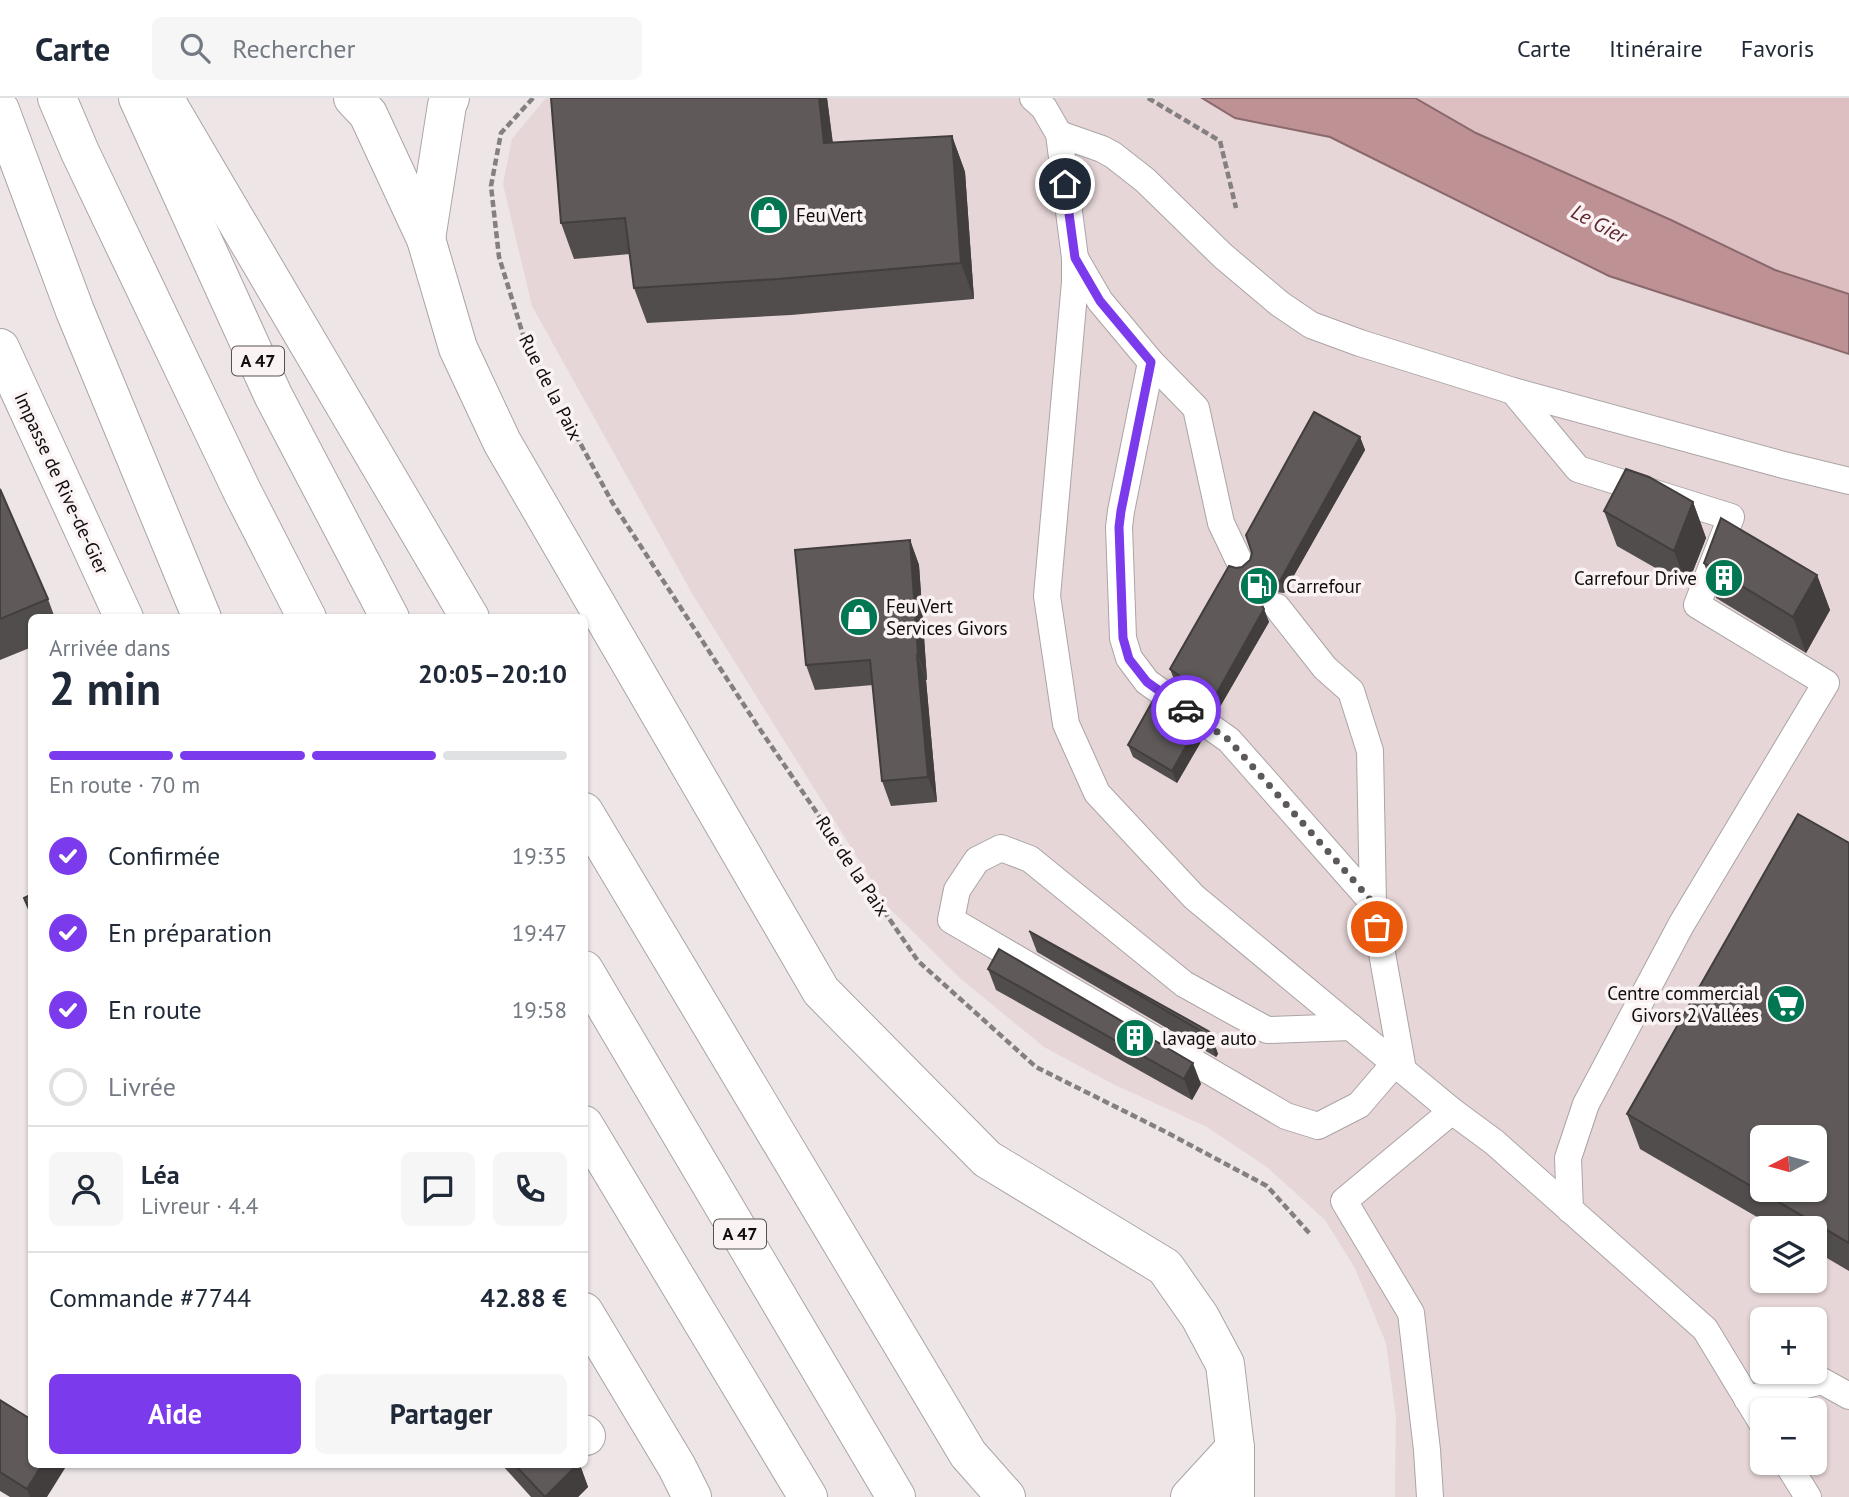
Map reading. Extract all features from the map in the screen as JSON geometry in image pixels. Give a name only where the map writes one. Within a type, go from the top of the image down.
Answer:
[{"type":"main road","points":[[57,98],[80,152],[230,466],[305,614]]},
{"type":"main road","name":"A 47","points":[[138,98],[273,395],[388,614]]},
{"type":"main road","points":[[164,98],[468,614]]},
{"type":"main road","points":[[353,98],[368,114],[426,239],[458,348],[502,442],[821,992],[987,1159],[1165,1266],[1200,1317],[1225,1364],[1235,1448],[1235,1497]]},
{"type":"main road","points":[[426,239],[450,98]]},
{"type":"main road","points":[[0,110],[75,311],[200,614]]},
{"type":"main road","name":"Impasse de Rive-de-Gier","points":[[0,348],[122,614]]},
{"type":"main road","points":[[588,819],[968,1454],[1006,1497]]},
{"type":"main road","name":"A 47","points":[[588,977],[896,1497]]},
{"type":"main road","points":[[588,1132],[808,1497]]},
{"type":"main road","points":[[588,1319],[692,1497]]},
{"type":"main road","points":[[1189,1497],[1235,1448]]},
{"type":"lane","points":[[1033,98],[1044,108],[1059,134],[1075,258],[1047,596],[1066,724],[1097,793],[1194,897],[1452,1111],[1494,1142],[1705,1329],[1750,1402]]},
{"type":"lane","points":[[1059,134],[1113,155],[1145,180],[1223,256],[1280,304],[1311,325],[1513,391],[1849,481]]},
{"type":"lane","points":[[1075,258],[1100,301],[1151,362],[1196,408],[1222,523],[1241,565]]},
{"type":"lane","points":[[1151,362],[1119,527],[1123,638],[1129,659],[1147,682],[1229,740],[1373,903]]},
{"type":"lane","points":[[1513,391],[1578,469],[1731,517],[1698,605],[1826,683],[1681,925],[1586,1104],[1569,1158],[1570,1210]]},
{"type":"lane","points":[[1277,607],[1325,668],[1351,691],[1370,751],[1373,903],[1399,1067]]},
{"type":"lane","points":[[1351,1027],[1267,1030],[1184,984],[1030,859],[1000,848],[977,860],[957,890],[951,920],[1286,1116],[1318,1126],[1359,1105],[1399,1067]]},
{"type":"lane","points":[[1430,1497],[1411,1313],[1344,1201],[1452,1111]]},
{"type":"lane","points":[[1748,1399],[1822,1381],[1849,1396]]},
{"type":"lane","points":[[1794,1475],[1808,1497]]},
{"type":"path","name":"Rue de la Paix","points":[[533,98],[501,133],[491,186],[499,257],[525,341],[612,502],[757,725],[918,961],[1036,1067],[1267,1186],[1317,1241]]},
{"type":"path","points":[[1148,98],[1220,141],[1236,208],[1223,256]]},
{"type":"shaded area","points":[[546,98],[1202,98],[1235,118],[1330,137],[1609,276],[1849,354],[1849,1497],[1395,1497],[1396,1417],[1386,1343],[1355,1268],[1325,1220],[1267,1167],[1207,1127],[1111,1083],[1044,1047],[961,979],[889,908],[693,595],[532,306],[503,184],[512,139]]},
{"type":"shaded area","points":[[1415,98],[1849,98],[1849,294],[1775,270],[1671,220],[1476,133]]},
{"type":"water","name":"Le Gier","points":[[1202,98],[1415,98],[1476,133],[1671,220],[1775,270],[1849,294],[1849,354],[1609,276],[1330,137],[1235,118]]},
{"type":"building","name":"Feu Vert","points":[[551,98],[819,98],[824,143],[952,136],[961,263],[634,288],[625,218],[561,223]]},
{"type":"building","points":[[1314,412],[1360,437],[1280,581],[1269,579],[1263,581],[1258,588],[1257,597],[1264,609],[1213,700],[1170,669],[1229,566],[1242,567],[1250,560],[1252,553],[1246,535]]},
{"type":"building","points":[[1626,469],[1649,477],[1693,502],[1674,551],[1604,511]]},
{"type":"building","points":[[0,489],[48,599],[0,619]]},
{"type":"building","points":[[1721,518],[1817,575],[1793,617],[1704,563]]},
{"type":"building","points":[[910,540],[928,777],[882,781],[870,660],[806,665],[795,550]]},
{"type":"building","points":[[1155,697],[1197,727],[1172,771],[1128,745]]},
{"type":"building","name":"Centre commercial Givors 2 Vallées","points":[[1798,814],[1849,843],[1849,1243],[1827,1230],[1827,1216],[1803,1216],[1778,1202],[1827,1202],[1827,1125],[1750,1125],[1750,1185],[1627,1114]]},
{"type":"building","points":[[1029,931],[1210,1032],[1208,1035]]},
{"type":"building","points":[[999,949],[1193,1063],[1184,1079],[988,969]]},
{"type":"building","points":[[0,1400],[28,1418],[28,1468],[40,1468],[27,1489],[0,1472]]},
{"type":"building","points":[[518,1468],[574,1468],[545,1497]]},
{"type":"way so far","points":[[1186,710],[1229,740],[1355,882],[1373,903],[1377,927]]},
{"type":"place","name":"Feu Vert","points":[[769,215]]},
{"type":"place","name":"Carrefour Drive","points":[[1724,578]]},
{"type":"place","name":"Carrefour","points":[[1259,586]]},
{"type":"place","name":"Feu Vert Services Givors","points":[[859,617]]},
{"type":"place","name":"Centre commercial Givors 2 Vallées","points":[[1786,1004]]},
{"type":"place","name":"lavage auto","points":[[1135,1038]]},
{"type":"route","points":[[1065,184],[1075,258],[1100,301],[1151,362],[1122,500],[1119,527],[1123,638],[1129,659],[1147,682],[1186,710]]}]
